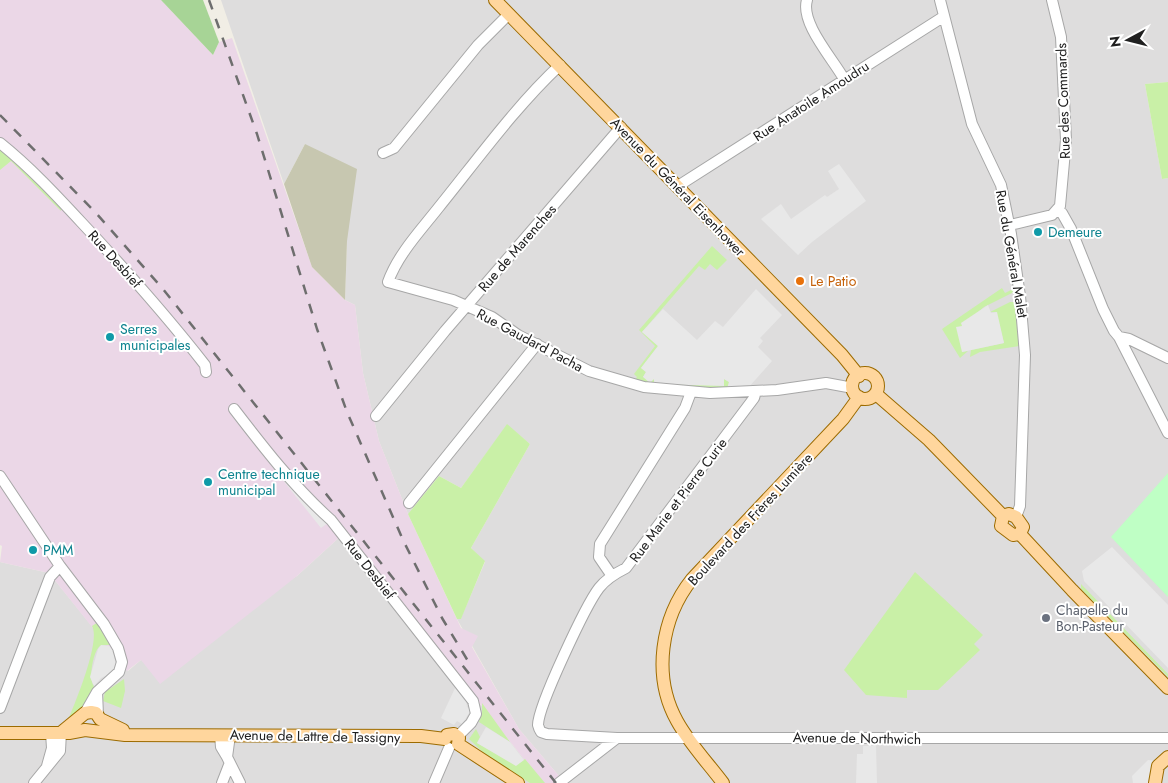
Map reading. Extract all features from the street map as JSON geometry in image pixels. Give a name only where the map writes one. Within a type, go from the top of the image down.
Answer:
[{"type":"main road","name":"Avenue du Général Eisenhower","points":[[495,0],[842,355],[859,376],[867,374],[875,378],[878,386],[876,394],[929,440],[1003,516],[1001,526],[1009,534],[1020,534],[1168,688]]},
{"type":"main road","points":[[859,376],[854,381],[856,393],[870,398],[876,394]]},
{"type":"main road","name":"Boulevard des Frères Lumière","points":[[723,783],[674,716],[663,675],[664,642],[677,601],[692,579],[843,419],[856,393]]},
{"type":"main road","points":[[1003,516],[1008,514],[1016,517]]},
{"type":"main road","name":"Avenue du Général Eisenhower","points":[[1016,517],[1023,527],[1020,534]]},
{"type":"main road","points":[[0,733],[56,733],[91,721]]},
{"type":"main road","name":"Avenue de Lattre de Tassigny","points":[[91,721],[136,735],[421,736],[453,742]]},
{"type":"main road","points":[[453,742],[518,783]]},
{"type":"main road","points":[[1155,783],[1158,766],[1168,756]]},
{"type":"street","points":[[807,0],[805,10],[808,21],[844,79]]},
{"type":"street","name":"Rue du Général Malet","points":[[940,0],[972,124],[1001,185],[1010,225],[1020,296],[1025,355],[1022,486],[1020,506],[1016,517]]},
{"type":"street","name":"Rue des Commards","points":[[1052,0],[1061,37],[1066,140],[1062,193],[1058,211]]},
{"type":"street","points":[[384,152],[394,148],[478,45],[509,14]]},
{"type":"street","name":"Rue Anatoile Amoudru","points":[[678,186],[943,17]]},
{"type":"street","name":"Rue Gaudard Pacha","points":[[560,65],[481,154],[413,241],[392,271],[388,282],[432,293],[468,306],[492,317],[537,344],[589,371],[644,387],[690,392],[756,391],[826,383],[856,393]]},
{"type":"street","name":"Rue de Marenches","points":[[376,416],[621,127]]},
{"type":"street","name":"Rue Desbief","points":[[0,143],[46,185],[118,262],[172,323],[204,365],[206,372]]},
{"type":"street","points":[[1010,225],[1048,216],[1058,211],[1062,214],[1071,229],[1102,309],[1119,337],[1168,433]]},
{"type":"street","points":[[1119,337],[1129,339],[1168,358]]},
{"type":"street","points":[[409,503],[537,344]]},
{"type":"street","name":"Rue Marie et Pierre Curie","points":[[547,734],[541,732],[538,726],[543,707],[584,613],[600,586],[626,568],[754,398],[756,391]]},
{"type":"street","points":[[612,576],[599,557],[600,544],[685,408],[690,392]]},
{"type":"street","name":"Rue Desbief","points":[[234,409],[270,455],[312,502],[331,520],[473,701],[476,714],[471,723],[453,742]]},
{"type":"street","points":[[0,476],[60,566],[104,624],[118,648],[122,662],[119,672],[98,692],[91,721]]},
{"type":"street","points":[[0,708],[50,577],[60,566]]},
{"type":"street","points":[[34,783],[60,751],[56,733]]},
{"type":"street","name":"Avenue de Northwich","points":[[547,734],[617,738],[1168,738]]},
{"type":"street","points":[[222,783],[228,761],[225,735]]},
{"type":"street","points":[[559,783],[617,738]]},
{"type":"street","points":[[434,783],[453,742]]},
{"type":"street","points":[[228,761],[240,783]]},
{"type":"shaded area","points":[[0,0],[161,0],[213,55],[219,42],[232,38],[312,267],[345,300],[355,305],[363,373],[379,441],[408,514],[461,628],[478,636],[472,647],[519,729],[565,783],[543,783],[344,533],[297,576],[160,684],[141,660],[127,671],[49,573],[0,562],[2,546],[0,545]]},
{"type":"shaded area","points":[[221,0],[1168,0],[1168,82],[1145,84],[1162,179],[1168,178],[1168,783],[565,783],[519,729],[457,619],[461,618],[485,562],[471,548],[530,444],[507,425],[461,488],[439,476],[408,514],[379,441],[363,373],[355,305],[345,300],[347,241],[305,144],[284,184]]},
{"type":"shaded area","points":[[305,144],[357,169],[347,241],[345,300],[312,267],[284,184]]},
{"type":"shaded area","points":[[839,164],[866,201],[798,255],[761,219],[781,204],[791,219],[825,195],[827,197],[839,189],[828,171]]},
{"type":"shaded area","points":[[756,289],[782,315],[760,338],[763,341],[758,347],[772,361],[748,388],[727,389],[729,382],[724,379],[724,386],[654,384],[654,379],[650,383],[643,377],[646,372],[641,368],[658,346],[642,332],[663,309],[697,340],[715,321],[723,327]]},
{"type":"shaded area","points":[[988,305],[991,313],[997,312],[1004,343],[962,352],[956,327],[962,326],[961,323]]},
{"type":"shaded area","points":[[234,413],[328,523],[321,528],[231,415]]},
{"type":"shaded area","points":[[344,533],[543,783],[0,783],[0,562],[49,573],[128,671],[141,660],[297,576]]},
{"type":"shaded area","points":[[1112,547],[1168,605],[1168,668],[1084,581],[1082,571]]},
{"type":"shaded area","points":[[101,645],[109,646],[113,650],[116,666],[112,673],[101,678],[94,686],[90,677],[98,649]]},
{"type":"shaded area","points":[[456,686],[466,701],[467,707],[471,710],[462,724],[457,721],[454,725],[441,718]]},
{"type":"shaded area","points":[[486,727],[510,742],[524,760],[516,766],[477,743]]},
{"type":"shaded area","points":[[863,746],[876,746],[877,783],[856,783],[857,754],[863,754]]},
{"type":"shaded area","points":[[1148,760],[1157,761],[1151,771],[1150,783],[1133,783],[1132,776]]},
{"type":"green space","points":[[161,0],[203,0],[219,42],[213,55]]},
{"type":"green space","points":[[1168,82],[1168,178],[1162,179],[1145,84]]},
{"type":"green space","points":[[0,148],[61,207],[61,211],[11,161],[0,170]]},
{"type":"green space","points":[[712,246],[727,260],[717,270],[710,264],[705,270],[699,266],[642,332],[658,346],[641,368],[646,372],[643,377],[654,378],[654,384],[724,385],[724,379],[729,382],[727,389],[659,386],[635,380],[637,377],[634,374],[655,346],[639,330]]},
{"type":"green space","points":[[1002,288],[1005,293],[1013,289],[1014,292],[984,307],[962,326],[962,352],[968,351],[960,358],[942,329]]},
{"type":"green space","points":[[1010,302],[1015,302],[1019,346],[980,352],[970,357],[971,350],[1004,343],[996,312],[990,312]]},
{"type":"green space","points":[[507,424],[530,444],[471,548],[485,561],[461,619],[457,619],[408,514],[439,476],[461,488]]},
{"type":"green space","points":[[1168,473],[1168,597],[1111,537]]},
{"type":"green space","points":[[915,572],[983,635],[974,644],[980,650],[938,690],[907,690],[907,698],[866,695],[844,670]]},
{"type":"green space","points":[[1081,584],[1168,674],[1168,677],[1081,589]]},
{"type":"green space","points":[[98,622],[112,644],[101,645],[97,649],[91,672],[94,686],[84,706],[68,720],[90,658],[94,634],[92,626]]},
{"type":"green space","points":[[124,679],[125,691],[121,708],[103,701],[105,692]]},
{"type":"green space","points":[[482,703],[510,742],[479,722],[482,713]]},
{"type":"green space","points":[[476,729],[480,737],[477,743],[516,765],[525,759],[545,783],[530,783],[488,757],[469,739]]},
{"type":"railway","points":[[209,0],[257,134],[317,329],[347,412],[403,540],[442,618],[471,666]]},
{"type":"railway","points":[[0,115],[96,213],[163,289],[556,783]]},
{"type":"place","name":"Demeure","points":[[1038,232]]},
{"type":"place","name":"Le Patio","points":[[800,281]]},
{"type":"place","name":"Serres municipales","points":[[110,337]]},
{"type":"place","name":"Centre technique municipal","points":[[208,482]]},
{"type":"place","name":"PMM","points":[[33,550]]},
{"type":"place","name":"Chapelle du Bon-Pasteur","points":[[1046,618]]}]
